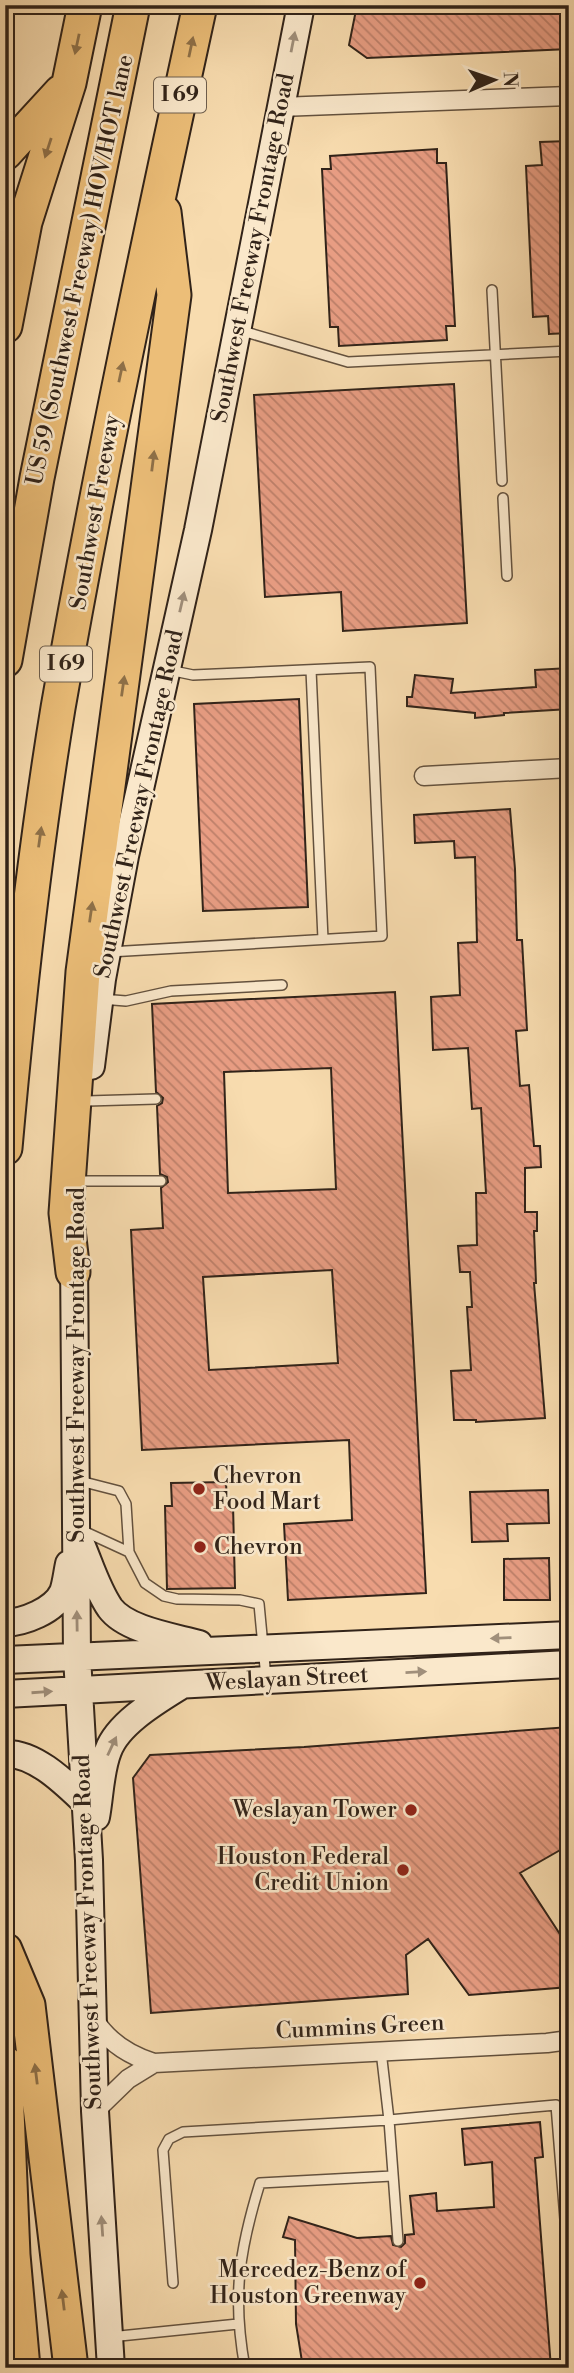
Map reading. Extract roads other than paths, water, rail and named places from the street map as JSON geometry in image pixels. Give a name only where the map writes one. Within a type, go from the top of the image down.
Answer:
[{"type":"highway","points":[[5,326],[25,222],[69,83],[85,5]]},
{"type":"highway","name":"US 59 (Southwest Freeway) HOV/HOT lane","points":[[5,660],[37,478],[134,5]]},
{"type":"highway","name":"Southwest Freeway","points":[[5,1148],[20,979],[58,710],[116,400],[200,5]]},
{"type":"highway","points":[[5,153],[69,83]]},
{"type":"highway","points":[[73,1272],[66,1213],[83,972],[174,295],[160,186]]},
{"type":"highway","points":[[5,1950],[28,2005],[71,2368]]},
{"type":"highway","points":[[5,2063],[13,2255],[23,2368]]},
{"type":"main road","name":"Southwest Freeway Frontage Road","points":[[111,2368],[95,2110],[89,1860],[77,1657],[73,1272],[77,1181],[99,998],[125,856],[198,530],[301,5]]},
{"type":"main road","points":[[5,1623],[32,1617],[50,1607],[62,1593],[75,1534]]},
{"type":"main road","points":[[75,1534],[110,1608],[117,1615],[144,1630],[225,1651]]},
{"type":"main road","name":"Weslayan Street","points":[[5,1660],[569,1635]]},
{"type":"main road","name":"Weslayan Street","points":[[5,1694],[569,1664]]},
{"type":"main road","points":[[89,1860],[107,1751],[121,1730],[153,1703],[184,1684]]},
{"type":"main road","points":[[5,1754],[13,1753],[41,1765],[59,1777],[84,1801]]},
{"type":"street","points":[[281,107],[569,96]]},
{"type":"street","points":[[424,776],[568,768],[569,785]]},
{"type":"street","name":"Cummins Green","points":[[91,2014],[114,2043],[136,2057],[153,2063],[569,2040]]},
{"type":"street","points":[[95,2110],[128,2079],[153,2063]]},
{"type":"lane","points":[[492,290],[502,481]]},
{"type":"lane","points":[[236,329],[348,362],[569,351]]},
{"type":"lane","points":[[503,498],[507,576]]},
{"type":"lane","points":[[107,952],[382,936],[370,667],[193,676],[167,669]]},
{"type":"lane","points":[[311,670],[324,939]]},
{"type":"lane","points":[[99,998],[126,1001],[157,992],[282,985]]},
{"type":"lane","points":[[87,1101],[156,1099]]},
{"type":"lane","points":[[77,1181],[161,1181]]},
{"type":"lane","points":[[75,1479],[119,1491],[126,1504],[128,1552],[145,1583],[164,1596],[177,1600],[240,1600],[260,1604],[266,1680]]},
{"type":"lane","points":[[75,1534],[128,1552]]},
{"type":"lane","points":[[380,2050],[398,2241]]},
{"type":"lane","points":[[173,2283],[163,2150],[169,2139],[183,2132],[388,2120],[556,2105],[569,2270]]},
{"type":"lane","points":[[245,2368],[238,2324],[237,2290],[241,2253],[260,2183],[392,2176]]},
{"type":"lane","points":[[109,2337],[238,2324]]},
{"type":"place","name":"Chevron Food Mart","points":[[199,1489]]},
{"type":"place","name":"Chevron","points":[[200,1547]]},
{"type":"place","name":"Weslayan Tower","points":[[411,1810]]},
{"type":"place","name":"Houston Federal Credit Union","points":[[403,1870]]},
{"type":"place","name":"Mercedez-Benz of Houston Greenway","points":[[420,2283]]}]
